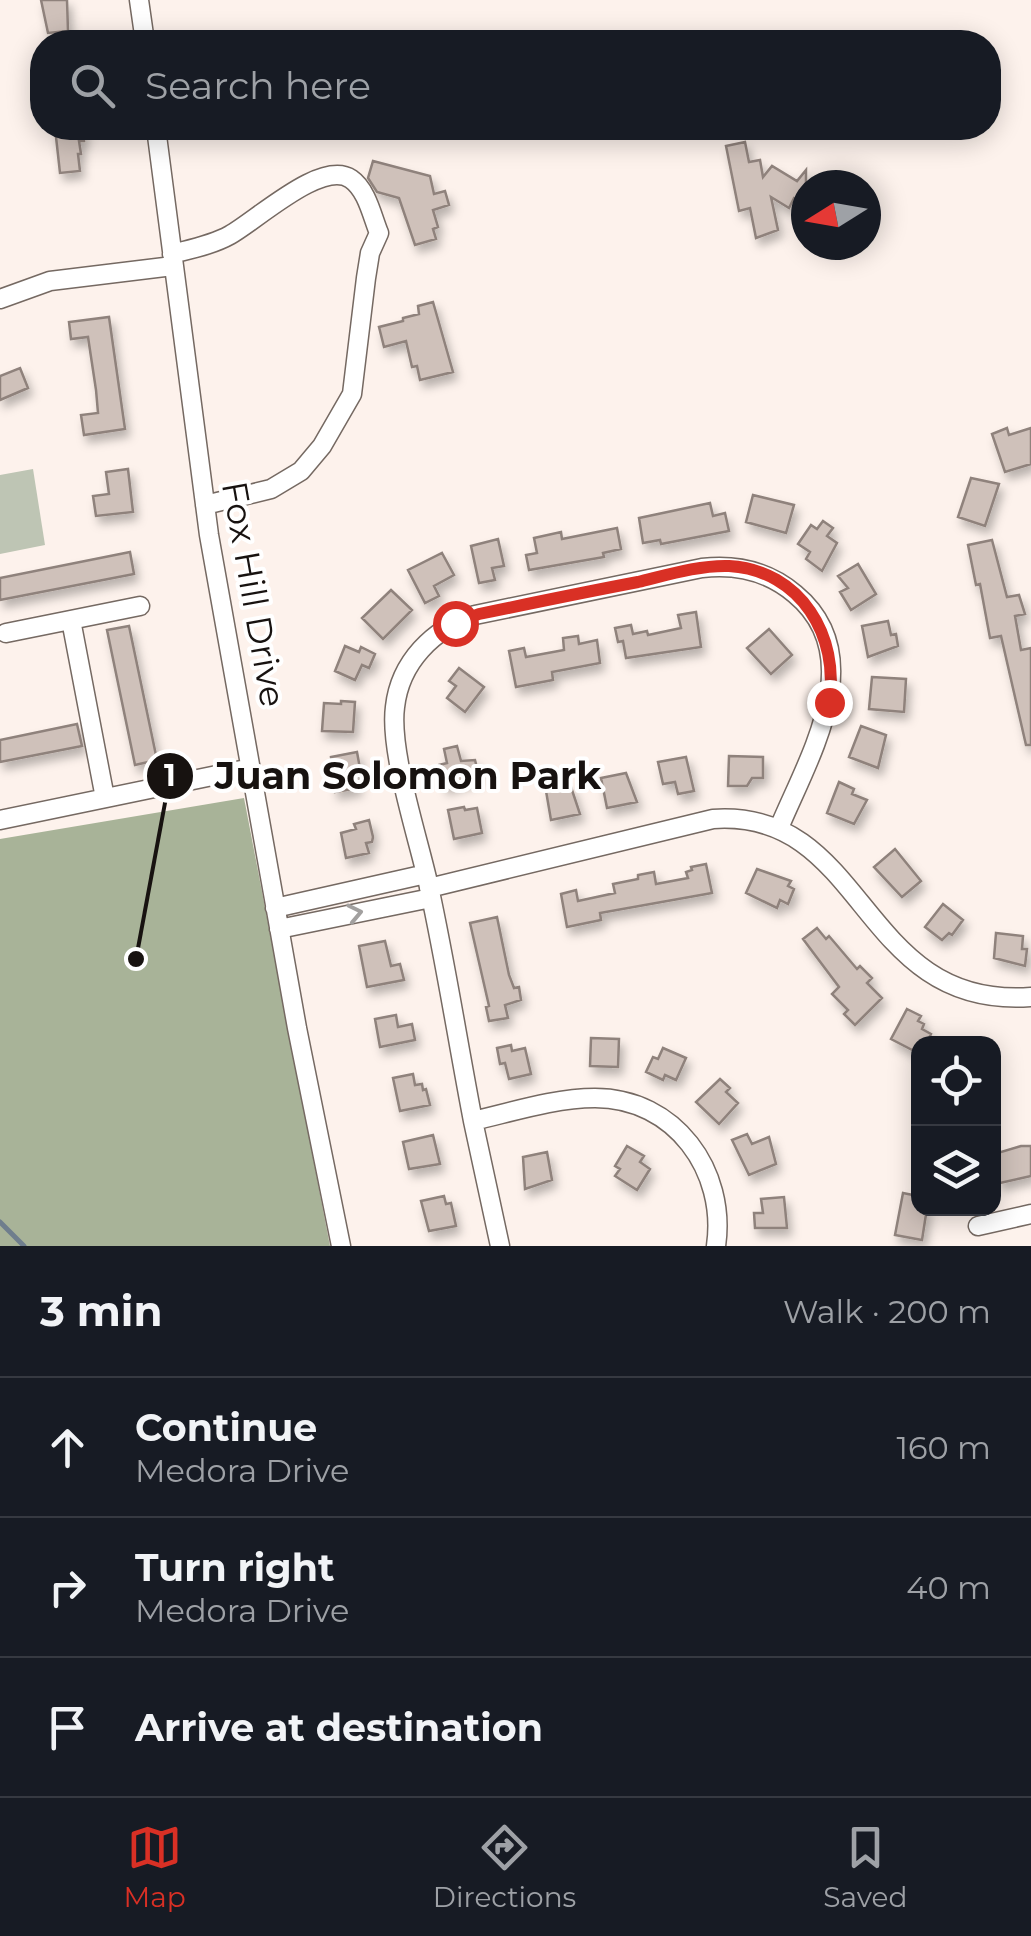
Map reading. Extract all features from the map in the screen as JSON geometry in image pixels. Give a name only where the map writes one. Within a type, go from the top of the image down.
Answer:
[{"type":"street","points":[[140,0],[144,30]]},
{"type":"street","name":"Fox Hill Drive","points":[[157,140],[205,505],[275,908],[341,1246]]},
{"type":"street","points":[[0,299],[43,282],[172,260],[230,236],[295,192],[331,174],[348,176],[360,188],[379,233],[370,253],[352,394],[322,446],[301,471],[271,489],[205,505]]},
{"type":"street","points":[[500,1246],[394,726],[400,686],[420,650],[438,633],[468,617],[702,568],[738,567],[780,582],[812,612],[828,644],[832,666],[829,702],[779,828]]},
{"type":"street","points":[[6,633],[140,606]]},
{"type":"street","points":[[71,620],[105,798]]},
{"type":"street","points":[[0,820],[251,768]]},
{"type":"street","points":[[279,929],[429,887],[713,819],[746,818],[779,828],[816,851],[893,943],[920,968],[967,990],[1004,997],[1031,996]]},
{"type":"street","points":[[275,908],[429,887]]},
{"type":"street","points":[[473,1120],[582,1098],[620,1100],[655,1114],[685,1136],[709,1174],[718,1210],[716,1246]]},
{"type":"street","points":[[978,1226],[1031,1214]]},
{"type":"green space","points":[[33,469],[45,545],[0,554],[0,475]]},
{"type":"green space","points":[[244,798],[330,1246],[0,1246],[0,839]]},
{"type":"building","points":[[41,0],[67,0],[68,30],[47,30]]},
{"type":"building","points":[[56,140],[84,140],[79,141],[80,171],[60,173]]},
{"type":"building","points":[[745,142],[749,162],[760,160],[763,177],[772,166],[791,177],[789,208],[771,197],[778,230],[756,238],[750,208],[739,211],[726,146]]},
{"type":"building","points":[[373,161],[430,176],[434,194],[445,191],[449,205],[433,210],[438,227],[433,229],[436,239],[415,245],[399,198],[377,192],[368,178]]},
{"type":"building","points":[[433,302],[453,372],[420,380],[417,366],[412,367],[406,341],[384,347],[379,327],[419,314],[418,306]]},
{"type":"building","points":[[109,317],[125,429],[84,435],[81,415],[98,413],[96,390],[88,337],[71,339],[69,322]]},
{"type":"building","points":[[20,368],[28,388],[0,400],[0,376]]},
{"type":"building","points":[[1007,428],[1009,435],[1031,428],[1031,464],[1005,472],[992,434]]},
{"type":"building","points":[[128,469],[133,512],[96,516],[93,496],[109,494],[106,472]]},
{"type":"building","points":[[971,478],[999,484],[985,526],[958,517]]},
{"type":"building","points":[[753,495],[794,505],[786,533],[746,522]]},
{"type":"building","points":[[710,503],[713,516],[725,513],[729,531],[661,544],[660,540],[643,543],[639,518]]},
{"type":"building","points":[[823,521],[833,528],[827,536],[837,543],[822,571],[806,559],[810,552],[798,544],[811,525],[817,529]]},
{"type":"building","points":[[617,528],[621,549],[603,553],[604,557],[529,570],[526,555],[537,553],[534,538],[561,532],[562,539]]},
{"type":"building","points":[[498,539],[504,566],[492,568],[495,580],[479,583],[471,546]]},
{"type":"building","points":[[992,540],[1007,597],[1019,595],[1025,614],[1015,616],[1021,650],[1031,648],[1031,745],[1026,745],[1001,636],[990,638],[968,545]]},
{"type":"building","points":[[130,552],[134,574],[0,600],[0,578]]},
{"type":"building","points":[[442,553],[454,575],[434,586],[439,596],[425,603],[408,570]]},
{"type":"building","points":[[858,564],[876,594],[851,610],[840,592],[848,588],[838,576]]},
{"type":"building","points":[[391,590],[412,610],[383,639],[362,618]]},
{"type":"building","points":[[696,612],[701,647],[626,658],[623,641],[618,642],[615,628],[631,625],[633,634],[647,631],[648,635],[681,628],[678,615]]},
{"type":"building","points":[[888,621],[898,646],[868,657],[862,626]]},
{"type":"building","points":[[129,626],[157,760],[135,765],[107,630]]},
{"type":"building","points":[[769,629],[792,655],[771,674],[747,648]]},
{"type":"building","points":[[578,636],[579,644],[597,640],[600,663],[552,672],[553,680],[516,687],[509,651],[524,648],[526,657],[564,650],[563,638]]},
{"type":"building","points":[[345,646],[359,652],[361,647],[375,654],[369,668],[362,665],[355,680],[335,671]]},
{"type":"building","points":[[459,668],[484,687],[465,712],[447,698],[456,686],[449,681]]},
{"type":"building","points":[[872,677],[906,679],[904,712],[869,709]]},
{"type":"building","points":[[355,702],[353,732],[322,731],[324,703]]},
{"type":"building","points":[[77,724],[82,746],[0,762],[0,740]]},
{"type":"building","points":[[861,726],[886,735],[878,768],[849,757]]},
{"type":"building","points":[[457,746],[461,761],[475,760],[479,776],[444,787],[439,765],[447,763],[444,749]]},
{"type":"building","points":[[357,752],[361,774],[355,775],[358,788],[335,792],[331,757]]},
{"type":"building","points":[[729,756],[763,757],[763,778],[752,778],[747,786],[728,786]]},
{"type":"building","points":[[686,757],[694,791],[678,794],[675,782],[663,784],[658,762]]},
{"type":"building","points":[[626,773],[637,802],[607,808],[601,778]]},
{"type":"building","points":[[839,782],[854,789],[852,794],[867,800],[854,824],[827,813]]},
{"type":"building","points":[[571,787],[580,814],[551,820],[546,791]]},
{"type":"building","points":[[477,808],[482,833],[454,839],[448,810]]},
{"type":"building","points":[[369,820],[373,837],[372,842],[366,843],[369,853],[346,858],[341,833]]},
{"type":"building","points":[[895,849],[921,881],[902,897],[874,867]]},
{"type":"building","points":[[706,864],[712,893],[600,913],[601,920],[567,927],[561,894],[576,890],[578,901],[615,893],[613,884],[638,879],[638,875],[654,872],[656,884],[688,878],[686,872],[691,867]]},
{"type":"building","points":[[757,869],[791,881],[788,886],[794,889],[788,904],[780,900],[777,908],[746,893]]},
{"type":"building","points":[[943,904],[963,920],[952,935],[949,933],[942,940],[925,927]]},
{"type":"building","points":[[497,917],[509,975],[514,988],[519,987],[521,1000],[505,1005],[508,1018],[489,1021],[470,923]]},
{"type":"building","points":[[817,928],[826,939],[829,936],[857,969],[860,966],[872,978],[867,983],[882,998],[855,1025],[844,1014],[848,1010],[832,994],[839,987],[803,939]]},
{"type":"building","points":[[996,933],[1023,936],[1022,949],[1027,949],[1025,966],[994,958]]},
{"type":"building","points":[[385,941],[391,966],[400,964],[404,980],[367,987],[359,946]]},
{"type":"building","points":[[907,1009],[921,1016],[918,1021],[924,1024],[922,1029],[931,1034],[911,1036],[911,1049],[891,1039]]},
{"type":"building","points":[[396,1015],[398,1027],[412,1024],[415,1040],[380,1047],[375,1019]]},
{"type":"building","points":[[591,1038],[619,1039],[618,1067],[590,1066]]},
{"type":"building","points":[[511,1045],[512,1051],[525,1048],[531,1074],[509,1079],[497,1048]]},
{"type":"building","points":[[663,1048],[686,1058],[676,1080],[665,1075],[663,1080],[646,1072]]},
{"type":"building","points":[[413,1074],[415,1085],[422,1084],[426,1089],[430,1105],[400,1111],[393,1078]]},
{"type":"building","points":[[720,1079],[738,1103],[719,1124],[696,1102]]},
{"type":"building","points":[[747,1134],[752,1144],[769,1137],[776,1164],[749,1175],[732,1140]]},
{"type":"building","points":[[433,1135],[440,1164],[409,1169],[403,1142]]},
{"type":"building","points":[[627,1146],[644,1156],[640,1162],[650,1169],[637,1190],[615,1176],[620,1169],[615,1166]]},
{"type":"building","points":[[1031,1146],[1031,1176],[1001,1183],[1001,1152]]},
{"type":"building","points":[[547,1152],[552,1180],[525,1189],[523,1157]]},
{"type":"building","points":[[903,1193],[911,1195],[911,1216],[926,1216],[922,1240],[895,1235]]},
{"type":"building","points":[[444,1196],[446,1204],[451,1203],[456,1226],[429,1231],[421,1201]]},
{"type":"building","points":[[784,1197],[787,1228],[755,1228],[754,1213],[763,1213],[761,1199]]},
{"type":"waterway","points":[[0,1222],[24,1246]]},
{"type":"place","name":"Juan Solomon Park","points":[[136,959]]},
{"type":"route","points":[[455,623],[479,614],[702,568],[746,569],[780,582],[812,612],[828,644],[832,666],[829,702]]}]
